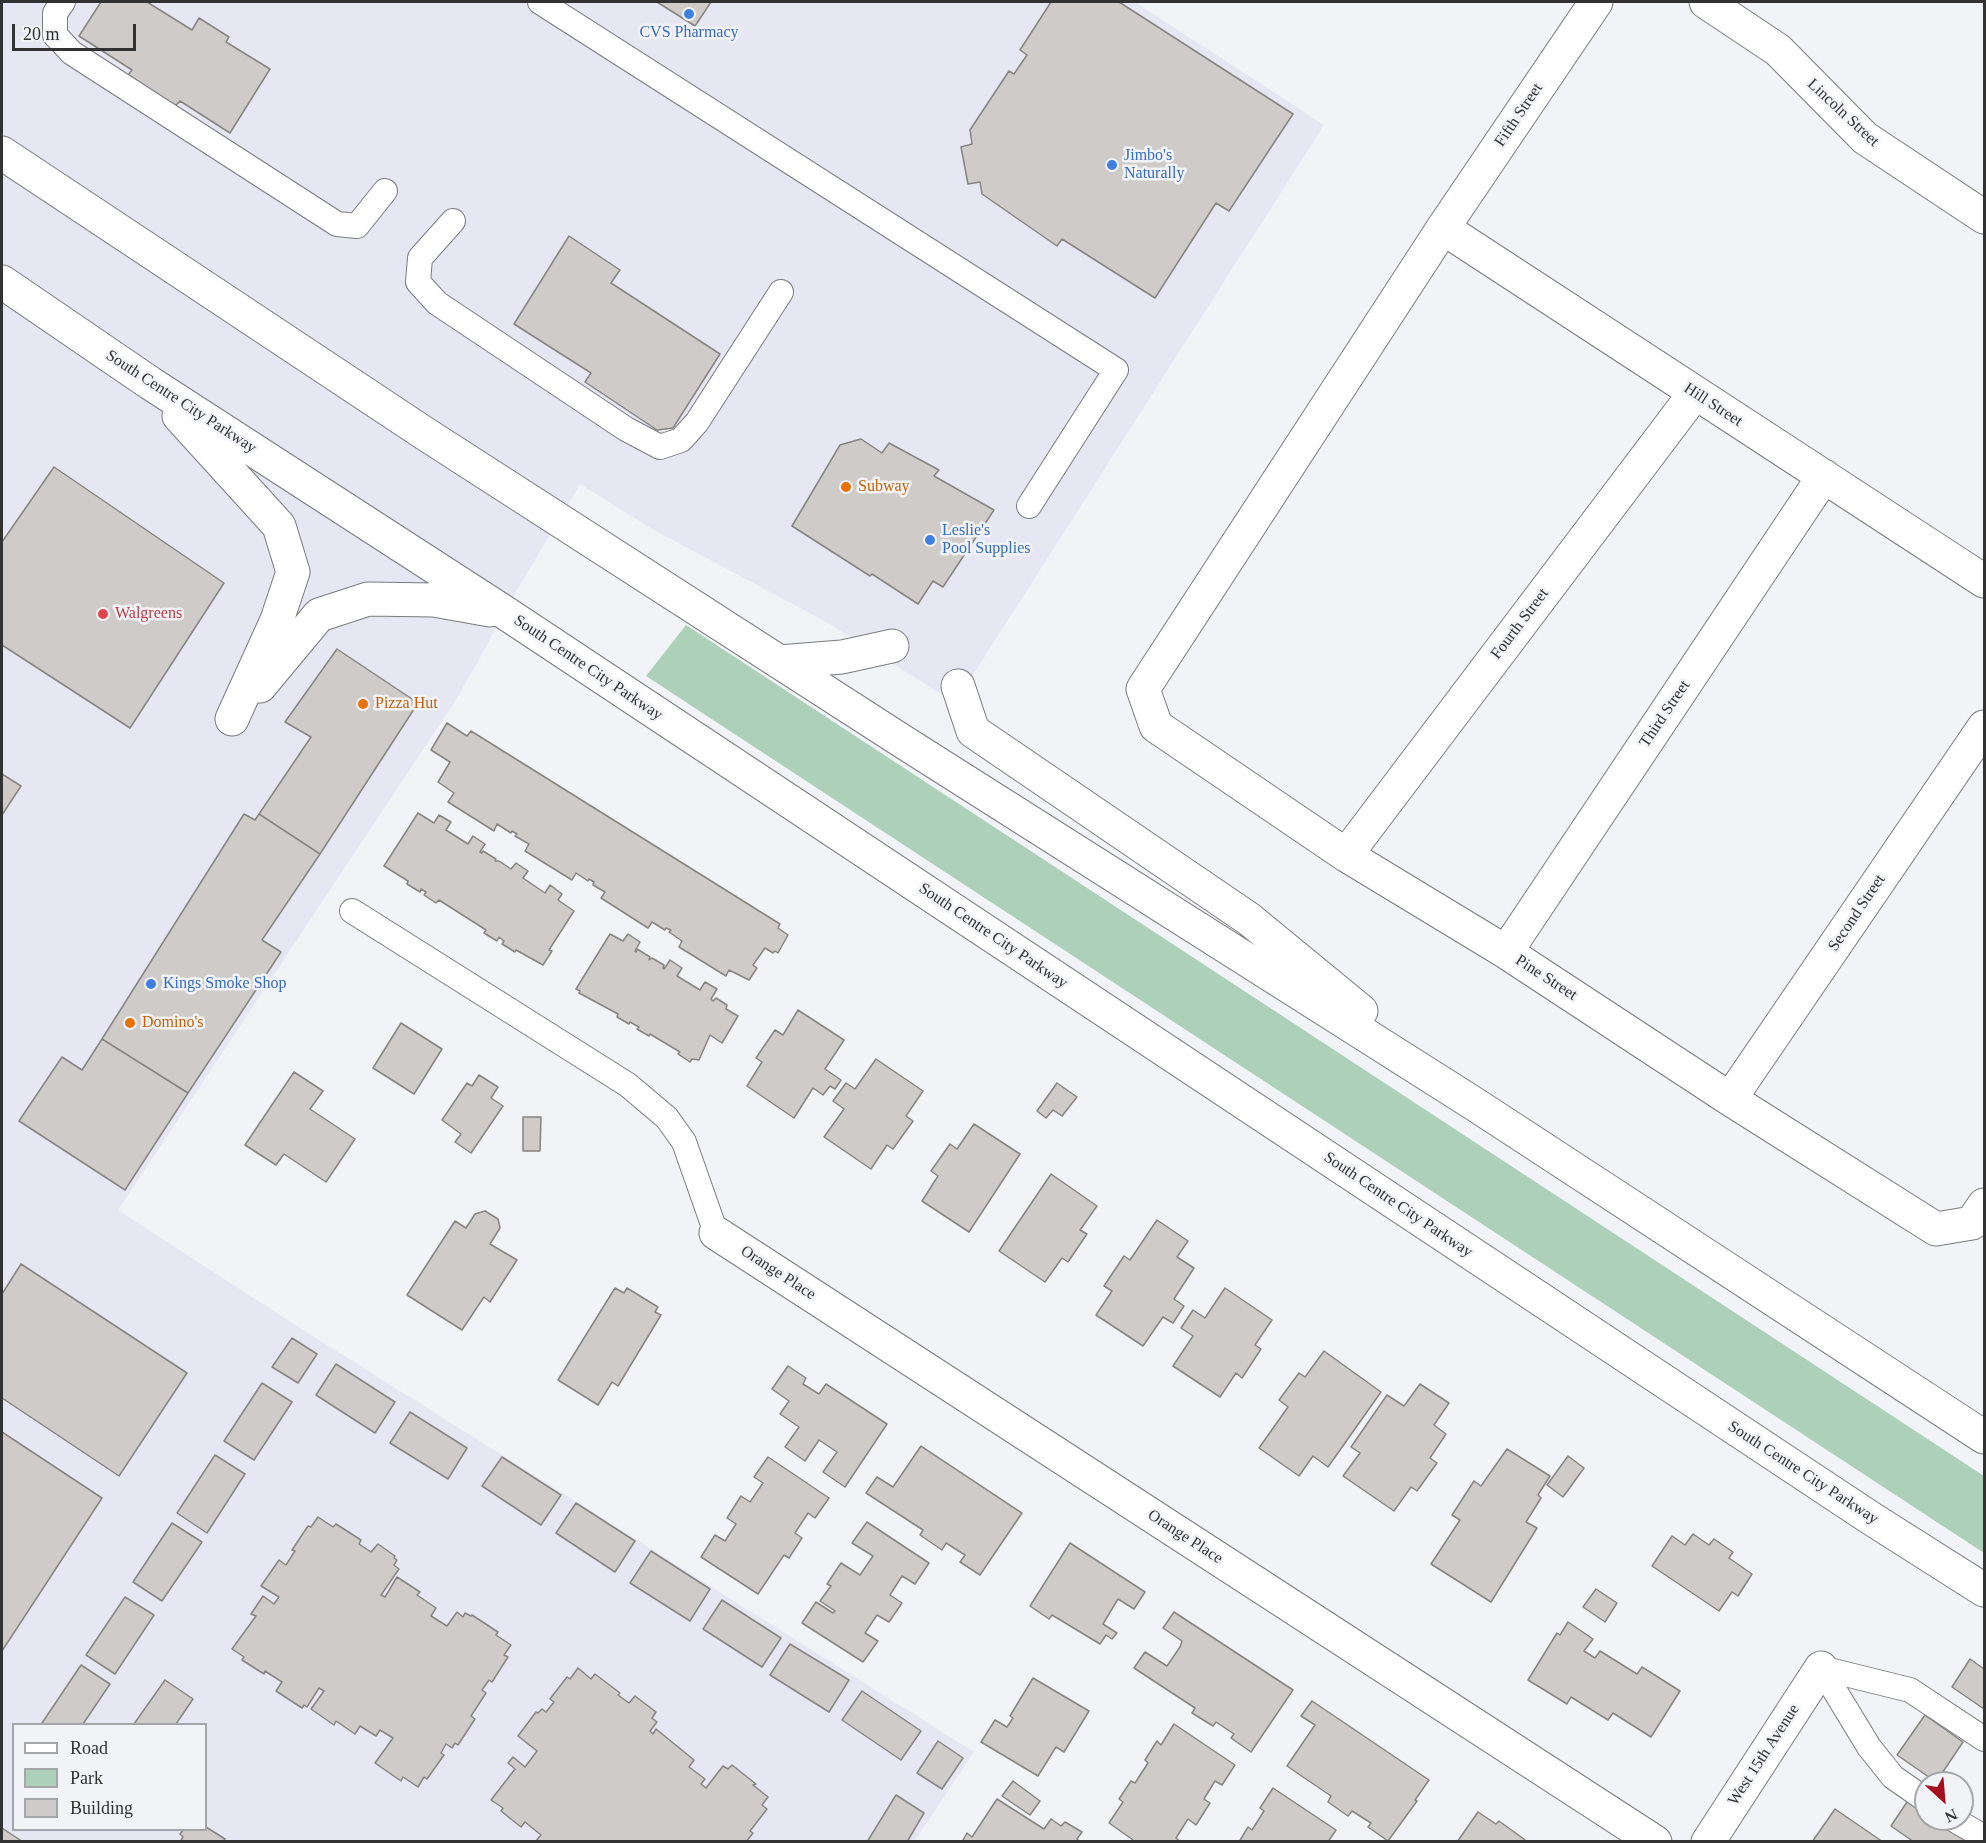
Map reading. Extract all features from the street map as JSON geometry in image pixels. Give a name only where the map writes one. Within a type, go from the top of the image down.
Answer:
[{"type":"main road","name":"Fifth Street","points":[[1156,726],[1143,689],[1443,228],[1596,2]]},
{"type":"main road","name":"Lincoln Street","points":[[1706,2],[1778,50],[1865,138],[1984,217]]},
{"type":"main road","points":[[2,153],[424,433],[779,662],[1476,1105],[1984,1437]]},
{"type":"main road","name":"Hill Street","points":[[1443,228],[1984,581]]},
{"type":"main road","name":"South Centre City Parkway","points":[[2,282],[150,383],[504,612],[1869,1517],[1984,1590]]},
{"type":"main road","points":[[150,383],[279,526],[293,572],[277,620],[232,719],[319,615],[368,599],[434,600],[504,612]]},
{"type":"main road","name":"Fourth Street","points":[[1346,855],[1695,393]]},
{"type":"main road","name":"Third Street","points":[[1506,952],[1824,476]]},
{"type":"main road","points":[[779,662],[842,657],[892,646]]},
{"type":"main road","points":[[958,686],[973,731],[1249,919],[1476,1105]]},
{"type":"main road","name":"Pine Street","points":[[1156,726],[1346,855],[1506,952],[1730,1099],[1936,1229],[1972,1223],[1984,1205]]},
{"type":"main road","name":"Second Street","points":[[1730,1099],[1984,727]]},
{"type":"main road","name":"Orange Place","points":[[716,1233],[1655,1842]]},
{"type":"main road","name":"West 15th Avenue","points":[[1708,1842],[1821,1668]]},
{"type":"lane","points":[[63,2],[55,13],[55,34],[72,53],[337,224],[357,226],[385,191]]},
{"type":"lane","points":[[540,2],[1116,370],[1029,506]]},
{"type":"lane","points":[[453,221],[420,258],[418,282],[437,303],[626,429],[660,447],[681,441],[697,422],[781,292]]},
{"type":"lane","points":[[352,911],[628,1085],[667,1118],[684,1142],[716,1233]]},
{"type":"lane","points":[[1821,1668],[1910,1690],[1984,1739]]},
{"type":"lane","points":[[1821,1668],[1869,1747],[1893,1777],[1914,1792]]},
{"type":"shaded area","points":[[2,2],[1135,2],[1324,125],[955,703],[828,623],[652,529],[580,484],[504,612],[454,703],[118,1210],[292,1323],[974,1752],[915,1841],[2,1842]]},
{"type":"green space","points":[[686,625],[1984,1476],[1984,1553],[646,676]]},
{"type":"building","points":[[101,2],[147,2],[192,30],[199,18],[229,37],[226,42],[270,69],[230,133],[180,101],[175,106],[128,75],[132,70],[79,36]]},
{"type":"building","name":"CVS Pharmacy","points":[[657,2],[711,2],[695,26]]},
{"type":"building","name":"Jimbo's Naturally","points":[[1051,2],[1119,2],[1293,114],[1229,211],[1216,203],[1155,298],[1062,239],[1057,246],[982,194],[980,182],[968,184],[961,147],[972,144],[970,130],[1009,71],[1014,74],[1027,55],[1020,50]]},
{"type":"building","points":[[569,236],[620,270],[611,283],[720,354],[673,428],[657,430],[585,382],[591,373],[514,324]]},
{"type":"building","points":[[861,439],[882,453],[889,443],[939,470],[934,476],[994,510],[943,587],[933,581],[918,604],[792,526],[840,445]]},
{"type":"building","name":"Walgreens","points":[[54,467],[224,583],[130,728],[2,645],[2,542]]},
{"type":"building","points":[[337,649],[418,703],[320,854],[259,814],[311,737],[285,722]]},
{"type":"building","points":[[447,723],[467,736],[471,731],[780,924],[778,928],[788,935],[778,953],[765,948],[753,965],[757,968],[749,980],[729,970],[726,976],[679,947],[682,941],[669,932],[671,930],[666,928],[665,930],[652,922],[648,928],[601,898],[605,892],[593,885],[594,882],[576,873],[572,880],[525,851],[529,844],[515,836],[517,834],[497,824],[494,831],[448,802],[454,793],[438,782],[450,762],[431,750]]},
{"type":"building","points":[[2,774],[21,786],[2,815]]},
{"type":"building","points":[[418,813],[434,823],[439,815],[451,822],[446,830],[468,844],[473,836],[485,844],[480,852],[483,851],[496,859],[495,861],[511,869],[516,863],[528,871],[523,878],[545,893],[550,885],[562,894],[558,900],[574,911],[549,950],[552,951],[543,965],[502,944],[504,941],[499,937],[497,941],[484,933],[486,930],[439,900],[436,903],[424,895],[426,892],[421,889],[420,892],[407,884],[408,881],[384,866]]},
{"type":"building","points":[[244,814],[255,820],[259,814],[320,854],[262,940],[281,952],[188,1093],[102,1039]]},
{"type":"building","points":[[610,934],[623,941],[628,934],[640,942],[635,951],[636,952],[637,949],[650,957],[649,960],[652,958],[664,965],[664,969],[670,960],[682,968],[677,976],[700,990],[705,982],[717,989],[711,999],[713,1001],[716,998],[727,1005],[726,1009],[738,1016],[722,1043],[710,1035],[699,1060],[692,1059],[690,1062],[678,1054],[680,1052],[637,1029],[639,1027],[630,1022],[629,1024],[617,1017],[618,1014],[579,993],[580,991],[576,989]]},
{"type":"building","points":[[798,1010],[844,1040],[825,1069],[841,1080],[835,1089],[830,1086],[823,1095],[813,1088],[794,1118],[747,1086],[762,1062],[756,1058],[775,1030],[783,1035]]},
{"type":"building","points":[[401,1023],[442,1049],[414,1094],[373,1068]]},
{"type":"building","points":[[102,1039],[188,1093],[125,1190],[19,1121],[62,1057],[82,1070]]},
{"type":"building","points":[[876,1059],[923,1091],[906,1116],[913,1121],[893,1149],[887,1145],[871,1169],[824,1137],[844,1109],[833,1101],[846,1083],[855,1089]]},
{"type":"building","points":[[294,1072],[323,1091],[310,1109],[355,1139],[326,1182],[284,1154],[276,1165],[245,1145]]},
{"type":"building","points":[[479,1075],[498,1087],[491,1098],[503,1106],[471,1153],[455,1142],[461,1134],[442,1120],[467,1083],[472,1086]]},
{"type":"building","points":[[1057,1083],[1077,1097],[1062,1116],[1053,1110],[1046,1118],[1037,1111]]},
{"type":"building","points":[[523,1117],[541,1117],[540,1151],[523,1151]]},
{"type":"building","points":[[974,1124],[1020,1154],[969,1232],[922,1201],[938,1176],[931,1171],[950,1144],[957,1149]]},
{"type":"building","points":[[1051,1174],[1097,1206],[1080,1230],[1087,1234],[1068,1262],[1062,1258],[1045,1282],[999,1251]]},
{"type":"building","points":[[485,1211],[498,1219],[500,1228],[490,1244],[517,1260],[490,1302],[484,1297],[462,1330],[407,1295],[455,1221],[466,1228],[475,1214]]},
{"type":"building","points":[[1157,1220],[1188,1241],[1177,1257],[1194,1268],[1174,1299],[1184,1306],[1173,1323],[1163,1317],[1143,1346],[1096,1315],[1112,1291],[1104,1286],[1124,1256],[1130,1260]]},
{"type":"building","points":[[21,1264],[187,1373],[119,1476],[2,1398],[2,1294]]},
{"type":"building","points":[[615,1288],[624,1293],[627,1288],[658,1307],[655,1312],[661,1315],[618,1386],[612,1382],[598,1405],[558,1380]]},
{"type":"building","points":[[1225,1288],[1272,1320],[1255,1345],[1261,1349],[1242,1378],[1236,1373],[1220,1397],[1173,1366],[1193,1336],[1181,1328],[1193,1310],[1205,1318]]},
{"type":"building","points":[[292,1338],[317,1354],[298,1383],[272,1367]]},
{"type":"building","points":[[1324,1351],[1381,1392],[1328,1467],[1313,1456],[1299,1476],[1259,1448],[1288,1407],[1279,1400],[1299,1373],[1305,1377]]},
{"type":"building","points":[[336,1364],[395,1402],[375,1433],[316,1395]]},
{"type":"building","points":[[788,1366],[806,1378],[803,1384],[819,1394],[826,1384],[887,1424],[845,1487],[823,1472],[837,1452],[819,1440],[805,1461],[785,1447],[799,1427],[780,1414],[789,1401],[772,1389]]},
{"type":"building","points":[[262,1383],[292,1402],[254,1460],[224,1441]]},
{"type":"building","points":[[1420,1384],[1449,1403],[1434,1425],[1446,1434],[1430,1458],[1437,1463],[1417,1491],[1411,1487],[1394,1511],[1343,1476],[1360,1453],[1351,1447],[1387,1395],[1404,1406]]},
{"type":"building","points":[[410,1412],[467,1448],[448,1479],[390,1443]]},
{"type":"building","points":[[2,1432],[102,1498],[2,1651]]},
{"type":"building","points":[[921,1446],[1022,1513],[980,1575],[960,1562],[965,1555],[946,1543],[942,1550],[920,1535],[923,1530],[866,1493],[877,1477],[893,1487]]},
{"type":"building","points":[[1507,1449],[1550,1476],[1538,1495],[1541,1498],[1526,1522],[1537,1528],[1491,1602],[1431,1564],[1460,1520],[1452,1515],[1474,1481],[1481,1486]]},
{"type":"building","points":[[215,1455],[245,1474],[207,1533],[177,1513]]},
{"type":"building","points":[[1568,1456],[1584,1468],[1563,1497],[1547,1485]]},
{"type":"building","points":[[502,1457],[561,1495],[541,1525],[482,1486]]},
{"type":"building","points":[[768,1457],[829,1498],[815,1518],[808,1513],[795,1533],[802,1538],[789,1558],[784,1555],[758,1594],[701,1557],[715,1535],[725,1541],[736,1524],[727,1518],[741,1496],[750,1502],[763,1483],[754,1477]]},
{"type":"building","points":[[576,1503],[635,1541],[615,1572],[556,1533]]},
{"type":"building","points":[[318,1517],[333,1527],[336,1524],[361,1540],[359,1544],[371,1552],[378,1544],[395,1556],[397,1560],[394,1565],[399,1569],[381,1595],[385,1597],[397,1577],[420,1592],[417,1595],[436,1608],[431,1616],[447,1626],[457,1612],[463,1617],[465,1613],[472,1615],[498,1632],[496,1635],[511,1645],[504,1655],[508,1657],[492,1682],[489,1680],[482,1690],[486,1693],[471,1716],[475,1719],[458,1745],[455,1743],[452,1748],[446,1744],[441,1753],[444,1755],[427,1779],[424,1777],[418,1787],[403,1777],[401,1781],[375,1763],[393,1738],[380,1730],[376,1736],[360,1726],[355,1734],[336,1721],[334,1725],[311,1709],[324,1691],[319,1688],[307,1707],[304,1705],[302,1708],[276,1691],[282,1682],[242,1660],[244,1657],[232,1649],[256,1616],[251,1614],[263,1596],[274,1604],[279,1597],[261,1586],[279,1560],[286,1565],[295,1551],[292,1550],[308,1526],[311,1527]]},
{"type":"building","points":[[867,1522],[929,1563],[915,1584],[902,1576],[890,1595],[902,1603],[889,1622],[877,1615],[865,1633],[878,1641],[863,1662],[802,1623],[816,1602],[833,1613],[835,1611],[820,1601],[831,1586],[827,1584],[841,1563],[860,1575],[873,1556],[852,1543]]},
{"type":"building","points":[[172,1523],[202,1542],[162,1601],[133,1582]]},
{"type":"building","points":[[1693,1534],[1709,1545],[1714,1539],[1733,1552],[1729,1558],[1752,1574],[1738,1596],[1732,1592],[1719,1611],[1652,1566],[1672,1536],[1685,1545]]},
{"type":"building","points":[[1070,1543],[1145,1592],[1134,1609],[1118,1599],[1103,1624],[1117,1633],[1112,1639],[1106,1635],[1100,1644],[1052,1615],[1049,1619],[1030,1606]]},
{"type":"building","points":[[651,1551],[710,1589],[690,1621],[630,1583]]},
{"type":"building","points":[[1596,1589],[1617,1603],[1605,1622],[1583,1607]]},
{"type":"building","points":[[125,1597],[154,1615],[115,1674],[86,1655]]},
{"type":"building","points":[[722,1600],[781,1638],[762,1667],[703,1629]]},
{"type":"building","points":[[1174,1612],[1293,1690],[1251,1752],[1231,1738],[1234,1734],[1216,1722],[1213,1726],[1192,1713],[1195,1708],[1134,1668],[1145,1652],[1167,1666],[1182,1641],[1163,1628]]},
{"type":"building","points":[[1568,1622],[1593,1639],[1584,1651],[1595,1658],[1600,1651],[1637,1674],[1642,1667],[1680,1691],[1651,1737],[1613,1713],[1608,1720],[1571,1697],[1567,1704],[1528,1680],[1557,1633],[1560,1635]]},
{"type":"building","points":[[790,1644],[849,1680],[829,1712],[770,1675]]},
{"type":"building","points":[[1970,1659],[1984,1669],[1984,1709],[1952,1687]]},
{"type":"building","points":[[81,1665],[110,1684],[84,1723],[42,1723]]},
{"type":"building","points":[[578,1668],[591,1679],[595,1674],[629,1703],[635,1696],[656,1712],[652,1718],[657,1722],[650,1731],[653,1734],[656,1729],[694,1760],[689,1767],[705,1779],[701,1784],[706,1788],[723,1766],[728,1769],[732,1765],[756,1784],[753,1785],[768,1797],[762,1805],[767,1809],[750,1831],[753,1833],[746,1842],[535,1842],[541,1835],[525,1822],[521,1827],[501,1811],[503,1808],[491,1800],[515,1769],[508,1763],[513,1757],[525,1767],[537,1751],[518,1736],[536,1712],[542,1709],[546,1712],[554,1702],[550,1699],[567,1677],[570,1679]]},
{"type":"building","points":[[1033,1678],[1089,1711],[1064,1752],[1056,1747],[1038,1776],[981,1742],[995,1720],[1007,1727],[1013,1718],[1010,1716]]},
{"type":"building","points":[[165,1680],[193,1699],[177,1723],[135,1723]]},
{"type":"building","points":[[862,1691],[921,1731],[901,1760],[842,1720]]},
{"type":"building","points":[[1312,1701],[1429,1780],[1388,1841],[1368,1827],[1371,1823],[1352,1811],[1348,1816],[1328,1802],[1331,1796],[1287,1766],[1315,1725],[1301,1716]]},
{"type":"building","points":[[1925,1715],[1963,1742],[1943,1771],[1920,1771],[1897,1755]]},
{"type":"building","points":[[1174,1724],[1235,1765],[1222,1785],[1215,1781],[1204,1799],[1210,1803],[1196,1825],[1188,1819],[1176,1838],[1181,1842],[1136,1842],[1109,1823],[1123,1802],[1119,1799],[1131,1781],[1135,1783],[1148,1763],[1145,1760],[1157,1741],[1161,1745]]},
{"type":"building","points":[[938,1741],[963,1758],[942,1789],[917,1773]]},
{"type":"building","points":[[1013,1781],[1040,1801],[1030,1815],[1002,1796]]},
{"type":"building","points":[[1273,1788],[1336,1830],[1328,1842],[1239,1842],[1248,1827],[1252,1830],[1264,1811],[1260,1808]]},
{"type":"building","points":[[896,1795],[924,1813],[907,1842],[867,1842]]},
{"type":"building","points":[[997,1799],[1044,1829],[1051,1819],[1061,1826],[1065,1822],[1082,1832],[1077,1839],[1080,1842],[962,1842],[967,1833],[972,1837]]},
{"type":"building","points":[[1909,1799],[1914,1802],[1914,1831],[1958,1831],[1974,1842],[1914,1842],[1891,1826]]},
{"type":"building","points":[[1835,1809],[1883,1842],[1812,1842]]},
{"type":"building","points":[[1478,1812],[1496,1824],[1499,1821],[1528,1842],[1457,1842]]},
{"type":"building","points":[[2,1828],[23,1842],[2,1842]]},
{"type":"building","points":[[207,1828],[225,1839],[223,1842],[180,1842],[183,1837],[180,1834],[182,1831],[207,1831]]},
{"type":"place","name":"CVS Pharmacy","points":[[689,14]]},
{"type":"place","name":"Jimbo's Naturally","points":[[1112,165]]},
{"type":"place","name":"Subway","points":[[846,487]]},
{"type":"place","name":"Leslie's Pool Supplies","points":[[930,540]]},
{"type":"place","name":"Walgreens","points":[[103,614]]},
{"type":"place","name":"Pizza Hut","points":[[363,704]]},
{"type":"place","name":"Kings Smoke Shop","points":[[151,984]]},
{"type":"place","name":"Domino's","points":[[130,1023]]}]
